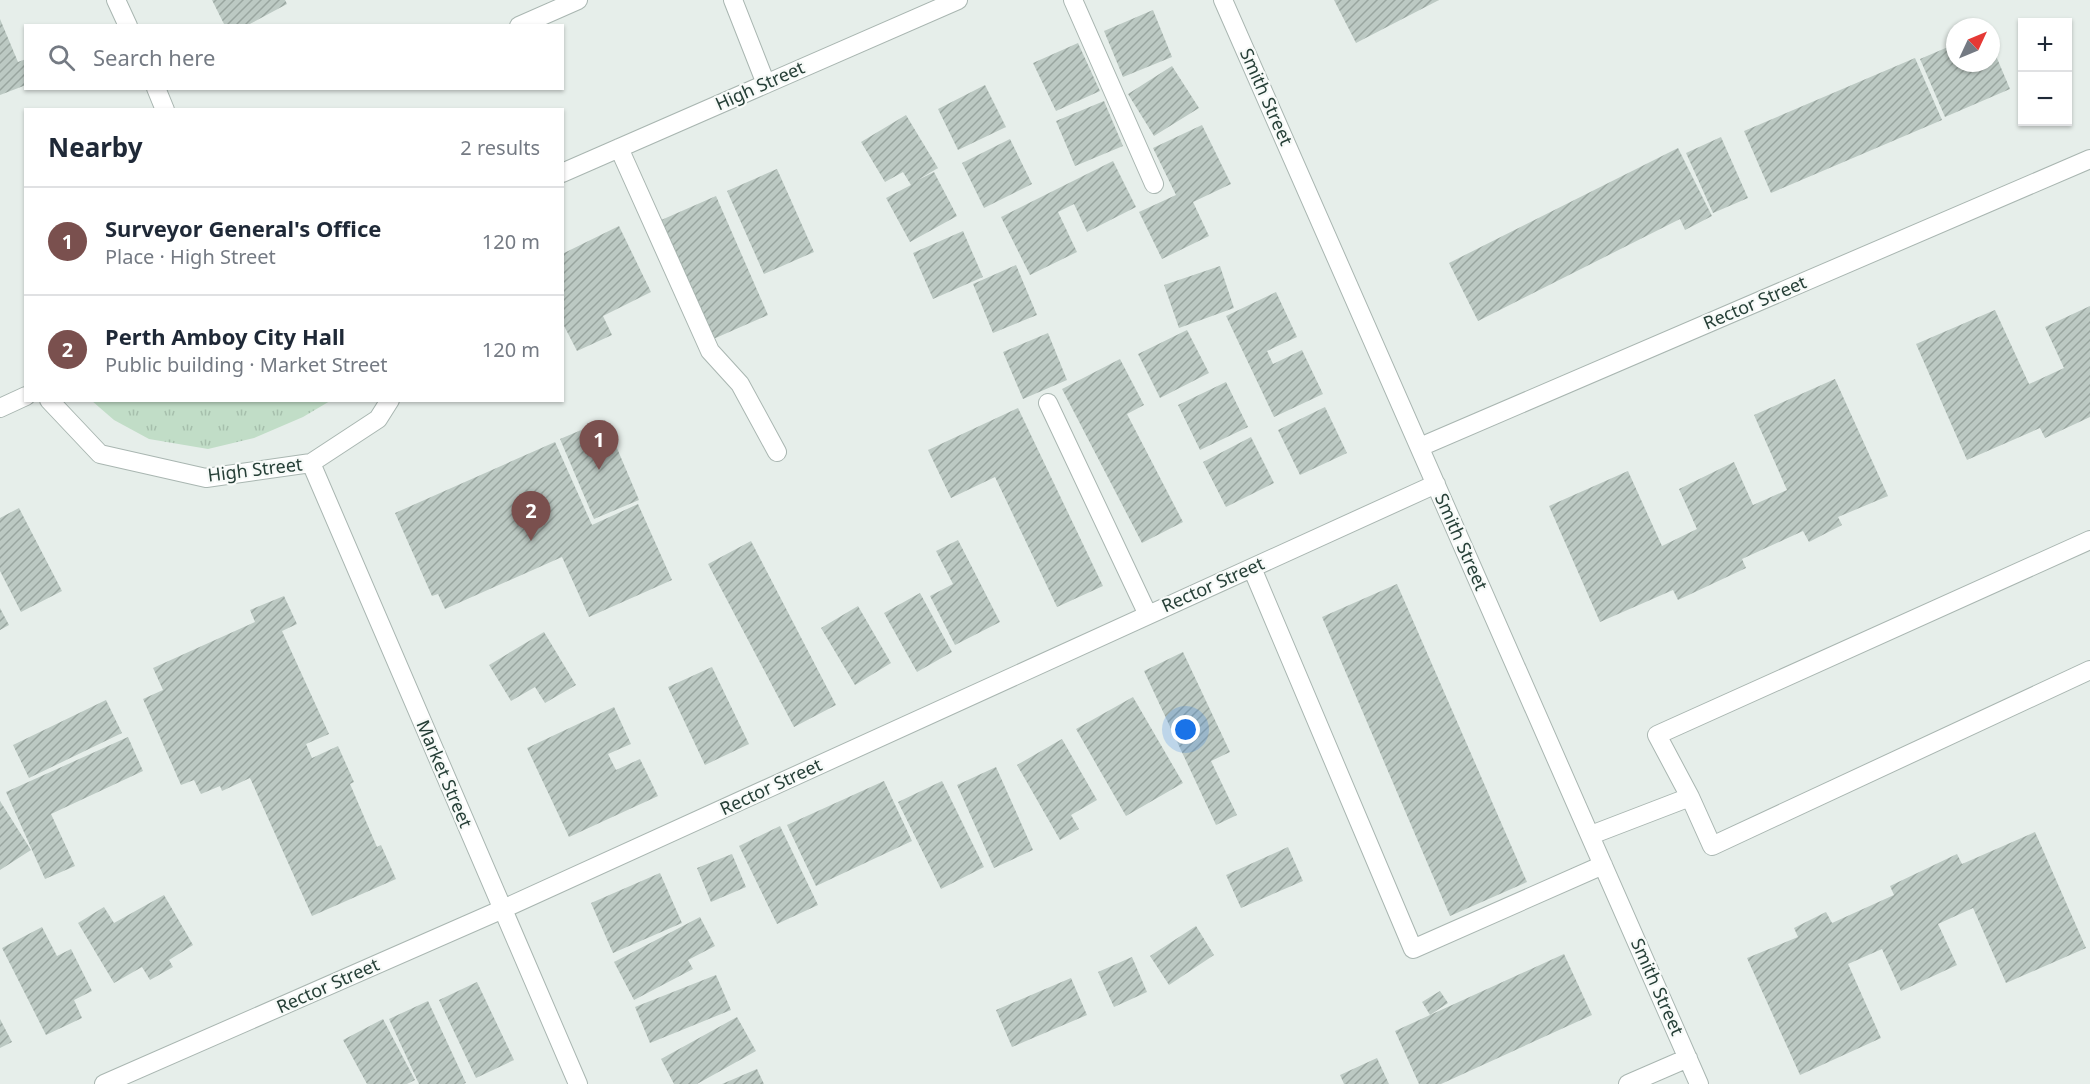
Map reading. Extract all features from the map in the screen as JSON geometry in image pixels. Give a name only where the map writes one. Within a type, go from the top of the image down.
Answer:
[{"type":"street","points":[[116,0],[127,24]]},
{"type":"street","points":[[524,24],[578,0]]},
{"type":"street","points":[[733,0],[766,84]]},
{"type":"street","name":"High Street","points":[[564,172],[958,0]]},
{"type":"street","points":[[1073,0],[1154,184]]},
{"type":"street","name":"Smith Street","points":[[1223,0],[1699,1084]]},
{"type":"street","points":[[157,90],[164,108]]},
{"type":"street","points":[[620,148],[710,351],[740,384],[777,452]]},
{"type":"street","name":"Rector Street","points":[[1420,447],[2090,159]]},
{"type":"street","points":[[0,408],[24,397]]},
{"type":"street","name":"High Street","points":[[51,402],[100,454],[206,478],[311,463],[378,419],[389,402]]},
{"type":"street","points":[[1048,403],[1148,615]]},
{"type":"street","name":"Market Street","points":[[311,463],[578,1084]]},
{"type":"street","name":"Rector Street","points":[[104,1084],[503,909],[1436,484]]},
{"type":"street","points":[[2090,540],[1658,735],[1713,846],[2090,670]]},
{"type":"street","points":[[1252,568],[1413,949],[1603,865]]},
{"type":"street","points":[[1591,835],[1690,797]]},
{"type":"street","points":[[1628,1084],[1688,1058]]},
{"type":"green space","points":[[93,402],[328,402],[303,417],[254,438],[208,449],[149,439],[114,420]]},
{"type":"building","points":[[212,0],[285,0],[287,4],[250,24],[224,24]]},
{"type":"building","points":[[1334,0],[1439,0],[1356,43]]},
{"type":"building","points":[[1153,10],[1172,57],[1123,77],[1104,31]]},
{"type":"building","points":[[0,19],[18,62],[24,60],[24,86],[0,95]]},
{"type":"building","points":[[1078,43],[1100,91],[1056,111],[1033,63]]},
{"type":"building","points":[[1946,48],[1946,72],[2000,72],[2000,65],[2010,89],[1945,117],[1920,59]]},
{"type":"building","points":[[1915,58],[1942,120],[1771,193],[1744,131]]},
{"type":"building","points":[[1172,66],[1199,108],[1154,136],[1128,94]]},
{"type":"building","points":[[985,85],[1006,127],[958,150],[938,109]]},
{"type":"building","points":[[1104,101],[1123,146],[1075,166],[1056,121]]},
{"type":"building","points":[[906,115],[938,168],[916,181],[934,172],[957,216],[910,242],[886,198],[911,185],[903,172],[885,182],[861,142]]},
{"type":"building","points":[[1202,125],[1231,184],[1193,202],[1209,236],[1162,259],[1139,212],[1176,195],[1153,148]]},
{"type":"building","points":[[1721,137],[1748,198],[1713,213],[1686,153]]},
{"type":"building","points":[[1010,139],[1032,184],[984,208],[962,163]]},
{"type":"building","points":[[1678,148],[1712,216],[1685,230],[1680,219],[1478,321],[1449,263]]},
{"type":"building","points":[[1113,161],[1136,207],[1087,232],[1074,204],[1058,212],[1077,252],[1030,275],[1001,217]]},
{"type":"building","points":[[777,169],[814,252],[764,274],[727,191]]},
{"type":"building","points":[[716,196],[768,315],[711,340],[659,221]]},
{"type":"building","points":[[619,226],[651,292],[603,316],[612,335],[577,351],[564,326],[564,253]]},
{"type":"building","points":[[963,231],[983,277],[933,299],[913,253]]},
{"type":"building","points":[[1016,265],[1037,315],[993,333],[973,284]]},
{"type":"building","points":[[1220,266],[1234,308],[1179,328],[1164,285]]},
{"type":"building","points":[[1276,292],[1297,337],[1267,351],[1273,364],[1302,350],[1323,394],[1274,417],[1226,316]]},
{"type":"building","points":[[2090,306],[2090,417],[2045,438],[2040,428],[1967,460],[1916,344],[1995,310],[2029,384],[2064,368],[2045,327]]},
{"type":"building","points":[[1187,330],[1209,373],[1160,398],[1138,354]]},
{"type":"building","points":[[1048,333],[1067,380],[1023,399],[1003,352]]},
{"type":"building","points":[[1120,359],[1144,405],[1127,414],[1183,522],[1142,543],[1062,389]]},
{"type":"building","points":[[1835,379],[1888,496],[1838,517],[1842,525],[1809,542],[1803,531],[1742,559],[1746,568],[1678,600],[1673,590],[1600,622],[1549,506],[1628,471],[1662,546],[1697,529],[1679,489],[1734,462],[1753,505],[1787,490],[1754,415]]},
{"type":"building","points":[[1226,382],[1248,427],[1200,450],[1178,405]]},
{"type":"building","points":[[1325,407],[1347,453],[1300,475],[1278,430]]},
{"type":"building","points":[[1018,408],[1103,586],[1057,607],[995,477],[951,498],[928,450]]},
{"type":"building","points":[[605,420],[639,500],[594,519],[560,439]]},
{"type":"building","points":[[1251,437],[1274,483],[1226,507],[1203,462]]},
{"type":"building","points":[[555,442],[592,525],[638,504],[672,580],[589,617],[562,557],[445,609],[438,594],[432,596],[395,513]]},
{"type":"building","points":[[19,508],[62,591],[21,612],[0,571],[0,518]]},
{"type":"building","points":[[958,540],[1000,622],[955,645],[930,596],[953,584],[936,551]]},
{"type":"building","points":[[751,541],[836,705],[794,727],[708,564]]},
{"type":"building","points":[[1397,584],[1527,882],[1450,916],[1322,617]]},
{"type":"building","points":[[920,593],[952,652],[917,672],[884,613]]},
{"type":"building","points":[[284,596],[297,624],[282,631],[329,734],[306,744],[312,758],[338,746],[354,782],[350,784],[377,847],[381,845],[396,879],[312,916],[250,778],[222,791],[220,786],[201,794],[194,780],[181,785],[143,699],[163,690],[153,668],[255,622],[250,610]]},
{"type":"building","points":[[858,606],[891,663],[855,685],[821,628]]},
{"type":"building","points":[[0,608],[9,625],[0,630]]},
{"type":"building","points":[[544,632],[576,685],[545,703],[535,687],[511,701],[489,665]]},
{"type":"building","points":[[1183,652],[1230,752],[1211,761],[1237,815],[1216,825],[1144,671]]},
{"type":"building","points":[[712,667],[749,744],[705,765],[668,687]]},
{"type":"building","points":[[1133,697],[1183,783],[1126,816],[1076,729]]},
{"type":"building","points":[[106,700],[122,733],[29,778],[13,745]]},
{"type":"building","points":[[614,707],[631,744],[608,754],[616,770],[640,759],[658,796],[569,837],[527,748]]},
{"type":"building","points":[[128,737],[143,771],[51,814],[75,866],[45,879],[6,792]]},
{"type":"building","points":[[1062,739],[1097,800],[1071,815],[1079,829],[1060,840],[1017,765]]},
{"type":"building","points":[[996,767],[1033,850],[994,868],[957,785]]},
{"type":"building","points":[[884,781],[912,841],[816,886],[787,825]]},
{"type":"building","points":[[942,781],[984,867],[941,889],[898,802]]},
{"type":"building","points":[[0,801],[31,850],[0,870]]},
{"type":"building","points":[[780,826],[818,905],[777,924],[739,846]]},
{"type":"building","points":[[2035,832],[2086,948],[2006,983],[1973,908],[1938,924],[1957,965],[1901,991],[1882,949],[1848,964],[1881,1038],[1800,1075],[1747,958],[1798,937],[1794,928],[1826,912],[1832,923],[1894,895],[1890,886],[1957,854],[1962,864]]},
{"type":"building","points":[[1288,847],[1303,881],[1241,908],[1226,875]]},
{"type":"building","points":[[732,854],[746,887],[711,902],[697,868]]},
{"type":"building","points":[[660,873],[682,923],[613,953],[591,903]]},
{"type":"building","points":[[164,895],[193,945],[169,960],[173,967],[150,980],[142,967],[114,983],[78,923],[104,907],[114,923]]},
{"type":"building","points":[[700,917],[715,946],[688,960],[693,969],[634,1000],[614,962]]},
{"type":"building","points":[[1196,926],[1214,955],[1169,985],[1150,956]]},
{"type":"building","points":[[42,927],[57,956],[71,949],[92,991],[74,1000],[82,1018],[46,1035],[2,948]]},
{"type":"building","points":[[1564,954],[1592,1015],[1441,1084],[1419,1084],[1395,1031]]},
{"type":"building","points":[[1132,957],[1147,992],[1114,1007],[1098,972]]},
{"type":"building","points":[[716,975],[731,1010],[650,1043],[635,1007]]},
{"type":"building","points":[[1071,978],[1087,1015],[1012,1047],[996,1010]]},
{"type":"building","points":[[477,982],[514,1060],[476,1078],[439,1000]]},
{"type":"building","points":[[1440,991],[1448,1003],[1430,1015],[1422,1002]]},
{"type":"building","points":[[428,1001],[466,1083],[419,1084],[389,1019]]},
{"type":"building","points":[[737,1017],[756,1051],[697,1084],[674,1084],[661,1059]]},
{"type":"building","points":[[0,1019],[12,1042],[0,1048]]},
{"type":"building","points":[[383,1019],[415,1080],[407,1084],[367,1084],[343,1040]]},
{"type":"building","points":[[1377,1058],[1389,1084],[1344,1084],[1340,1075]]},
{"type":"building","points":[[757,1069],[764,1084],[722,1084]]},
{"type":"place","name":"Surveyor General's Office","points":[[599,470]]},
{"type":"place","name":"Perth Amboy City Hall","points":[[531,541]]}]
